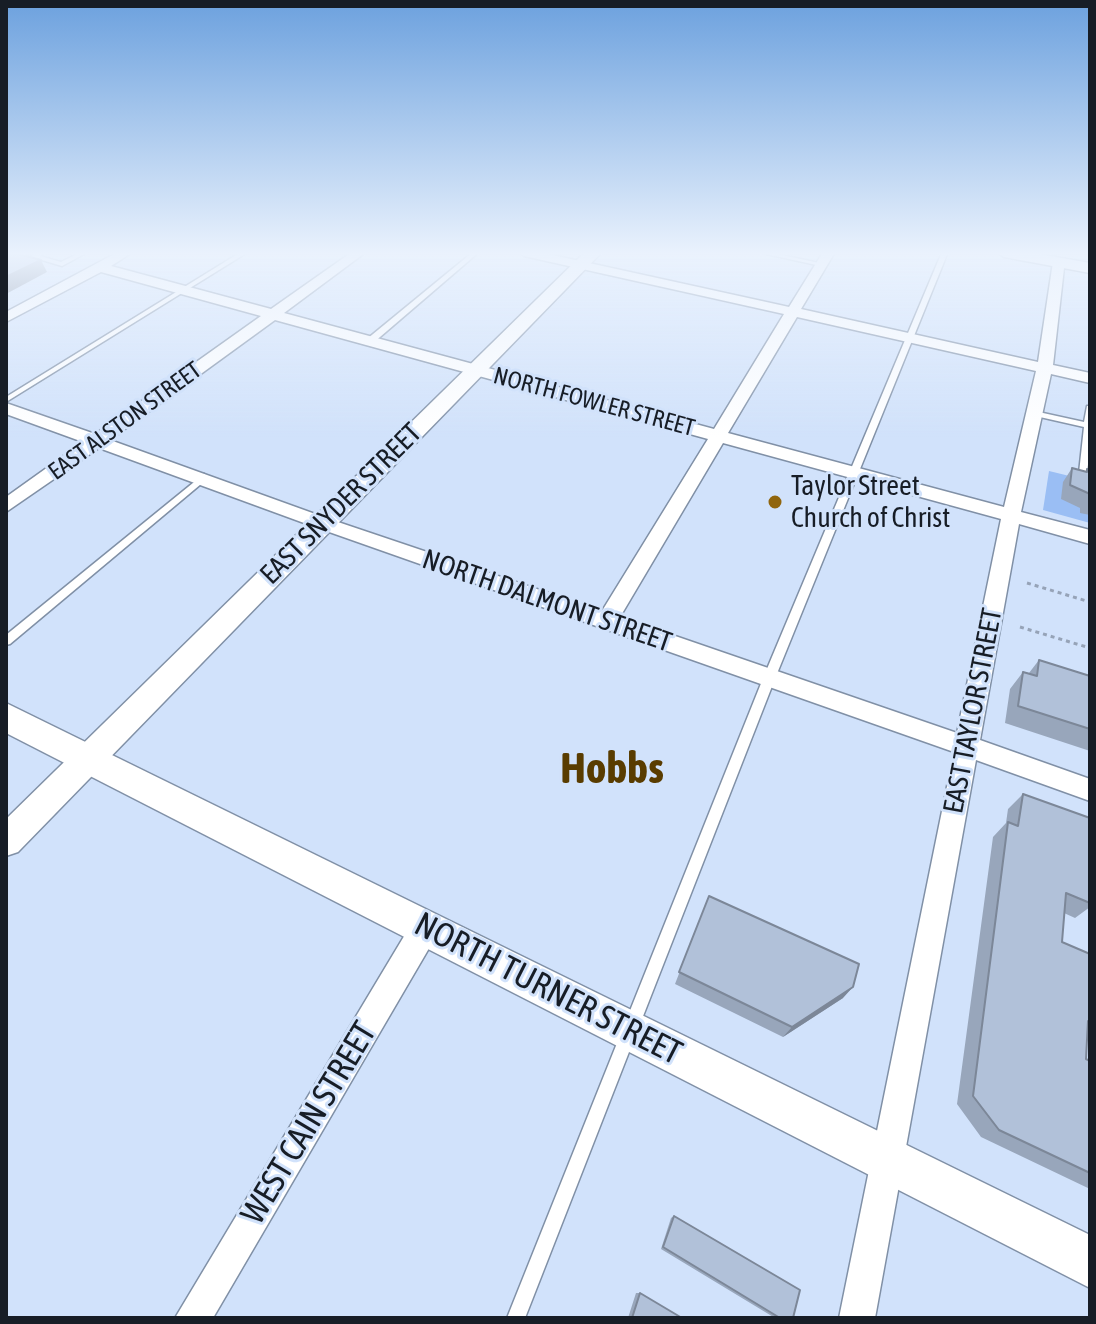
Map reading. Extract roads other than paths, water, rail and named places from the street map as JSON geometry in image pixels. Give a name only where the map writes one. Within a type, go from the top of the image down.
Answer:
[{"type":"main road","name":"NORTH TURNER STREET","points":[[6,717],[1090,1262]]},
{"type":"street","name":"NORTH FOWLER STREET","points":[[268,314],[1090,537]]},
{"type":"street","name":"EAST SNYDER STREET","points":[[6,841],[531,314]]},
{"type":"street","points":[[606,622],[792,314]]},
{"type":"street","points":[[806,314],[1090,378]]},
{"type":"street","name":"EAST TAYLOR STREET","points":[[857,1318],[1011,515],[1045,367],[1053,314]]},
{"type":"street","name":"EAST ALSTON STREET","points":[[6,506],[272,315]]},
{"type":"street","name":"NORTH DALMONT STREET","points":[[6,408],[204,477],[322,523],[770,676],[1090,790]]},
{"type":"street","name":"WEST CAIN STREET","points":[[193,1318],[425,928]]},
{"type":"lane","points":[[6,400],[145,314]]},
{"type":"lane","points":[[370,341],[402,314]]},
{"type":"lane","points":[[516,1318],[770,676],[919,314]]},
{"type":"lane","points":[[1083,473],[1090,408]]},
{"type":"lane","points":[[1034,413],[1088,425]]},
{"type":"lane","points":[[6,641],[204,477]]},
{"type":"place","name":"Taylor Street Church of Christ","points":[[775,502]]},
{"type":"district","name":"Hobbs","points":[[612,769]]}]
